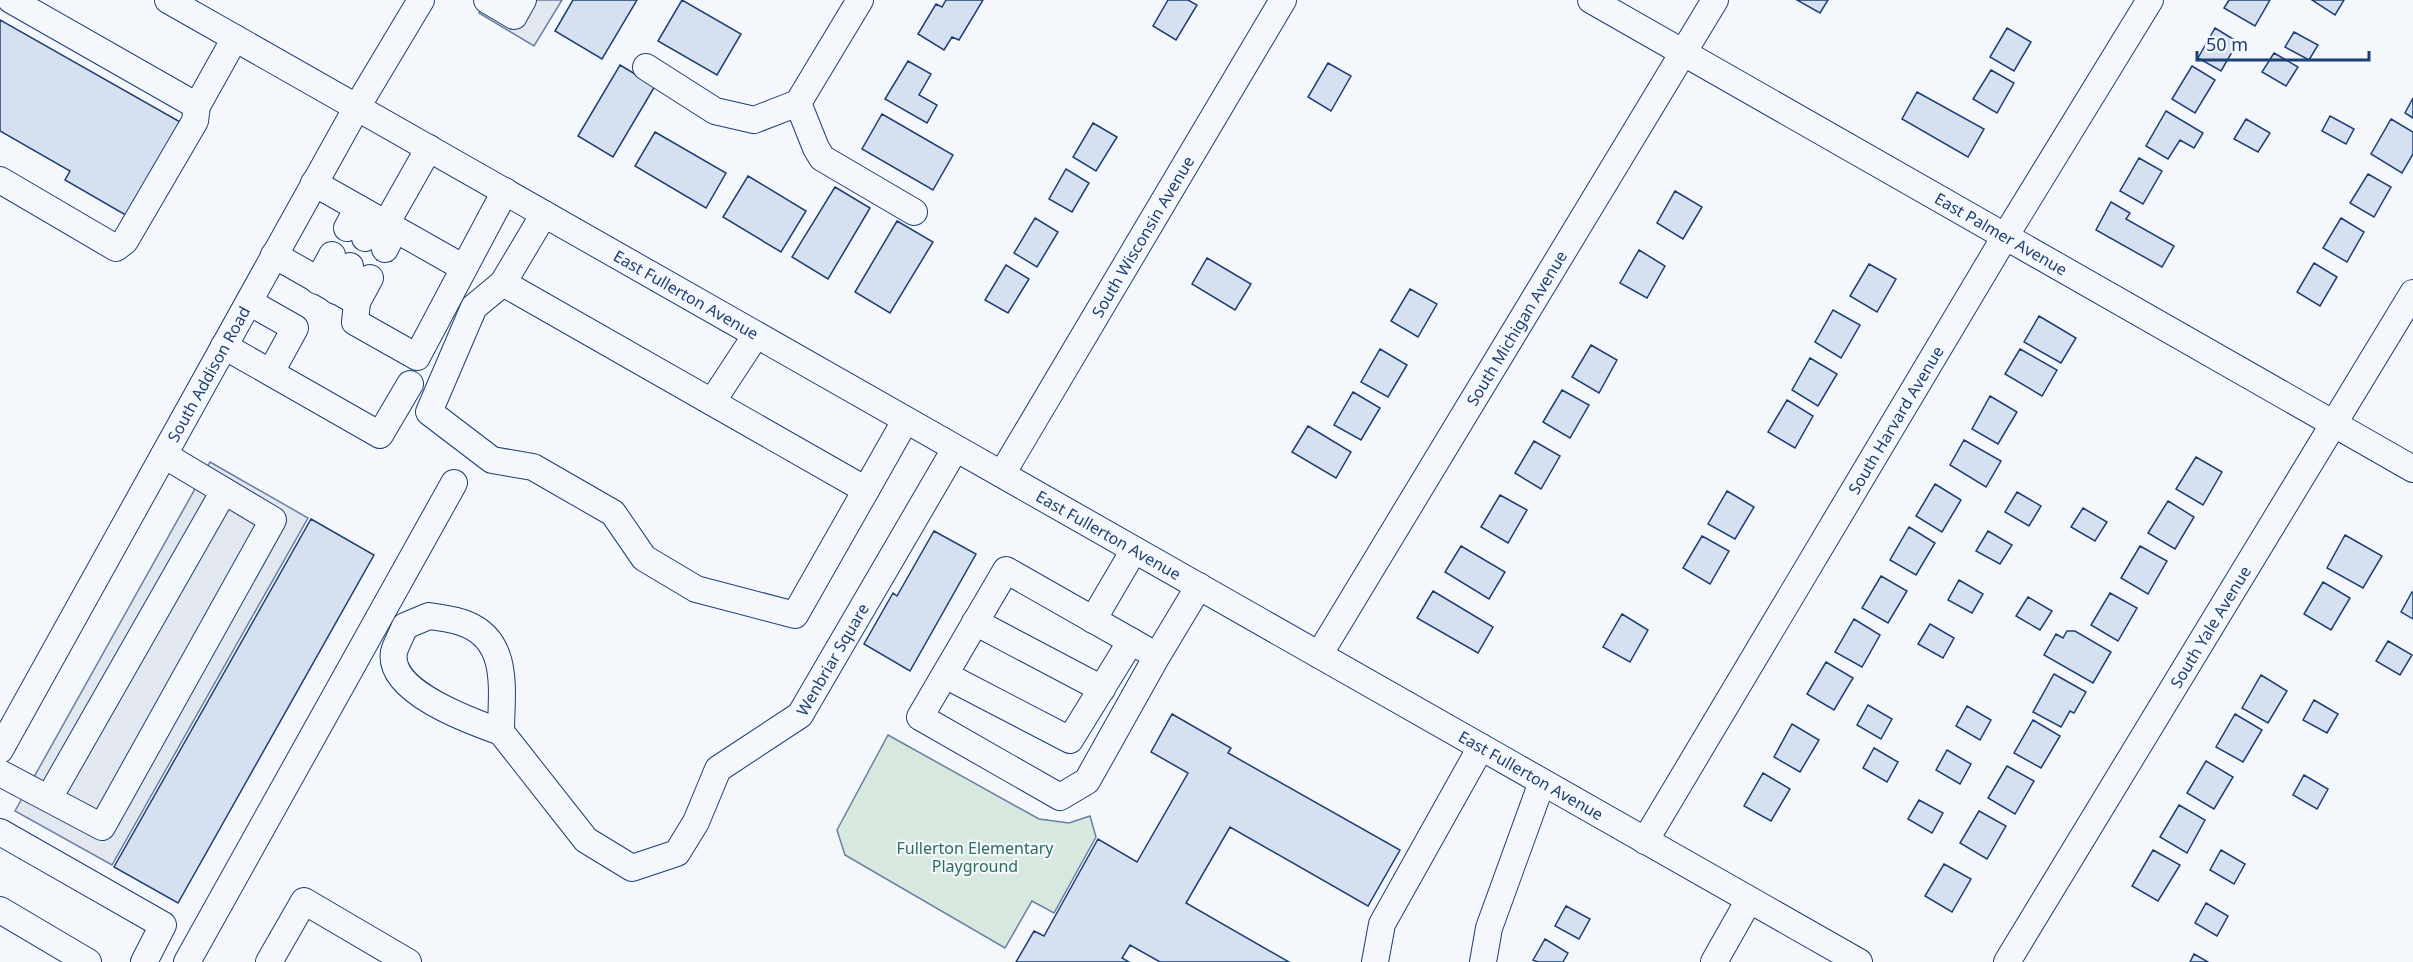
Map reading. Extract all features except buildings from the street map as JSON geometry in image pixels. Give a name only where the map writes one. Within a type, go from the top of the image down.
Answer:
[{"type":"street","points":[[11,0],[197,106]]},
{"type":"street","name":"East Fullerton Avenue","points":[[168,0],[1859,962]]},
{"type":"street","name":"South Addison Road","points":[[0,750],[357,106],[421,0]]},
{"type":"street","points":[[487,0],[519,8]]},
{"type":"street","points":[[646,67],[715,111],[754,120],[798,103],[860,0]]},
{"type":"street","name":"South Wisconsin Avenue","points":[[1002,474],[1283,0]]},
{"type":"street","name":"East Palmer Avenue","points":[[1591,0],[2413,469]]},
{"type":"street","name":"South Michigan Avenue","points":[[1319,655],[1715,0]]},
{"type":"street","name":"South Harvard Avenue","points":[[1645,841],[2006,236],[2150,0]]},
{"type":"street","points":[[0,180],[116,248],[125,241],[195,121],[197,106],[235,38]]},
{"type":"street","points":[[798,103],[822,158],[914,212]]},
{"type":"street","points":[[373,228],[429,148]]},
{"type":"street","points":[[314,183],[373,228],[464,268]]},
{"type":"street","points":[[274,255],[337,291],[355,322],[417,357],[505,191]]},
{"type":"street","points":[[544,214],[503,283],[474,307],[429,412],[492,460],[533,467],[613,513],[644,558],[696,590],[795,615],[905,421]]},
{"type":"street","points":[[337,291],[351,266],[337,291]]},
{"type":"street","points":[[503,283],[866,490]]},
{"type":"street","name":"South Yale Avenue","points":[[2007,962],[2413,293]]},
{"type":"street","points":[[249,302],[295,328],[271,372]]},
{"type":"street","points":[[712,402],[756,335]]},
{"type":"street","points":[[224,346],[380,435],[410,384]]},
{"type":"street","name":"Wenbriar Square","points":[[501,732],[586,840],[632,868],[677,853],[696,822],[718,769],[800,715],[955,449]]},
{"type":"street","points":[[0,772],[102,827],[273,520],[164,455]]},
{"type":"street","points":[[186,962],[454,483]]},
{"type":"street","points":[[49,798],[224,491]]},
{"type":"street","points":[[1093,620],[1134,550]]},
{"type":"street","points":[[1157,656],[1006,570],[920,717],[1060,797],[1087,781],[1199,586]]},
{"type":"street","points":[[429,616],[467,624],[490,640],[501,663],[501,732],[460,718],[420,695],[399,675],[394,653],[405,626],[429,616]]},
{"type":"street","points":[[975,622],[1102,689]]},
{"type":"street","points":[[945,675],[1070,740],[1131,641]]},
{"type":"street","points":[[1375,962],[1382,924],[1481,747]]},
{"type":"street","points":[[1483,962],[1489,928],[1542,782]]},
{"type":"street","points":[[0,832],[164,926],[144,962]]},
{"type":"street","points":[[1714,962],[1749,900]]},
{"type":"street","points":[[268,962],[304,901],[408,962]]},
{"type":"street","points":[[0,910],[88,962]]},
{"type":"green space","name":"Fullerton Elementary Playground","points":[[888,735],[1039,819],[1069,823],[1090,816],[1096,837],[1054,913],[1032,901],[1005,948],[845,855],[837,830]]},
{"type":"shaded area","points":[[487,0],[562,0],[534,46],[479,13]]},
{"type":"shaded area","points":[[210,462],[308,518],[112,865],[15,811]]}]
